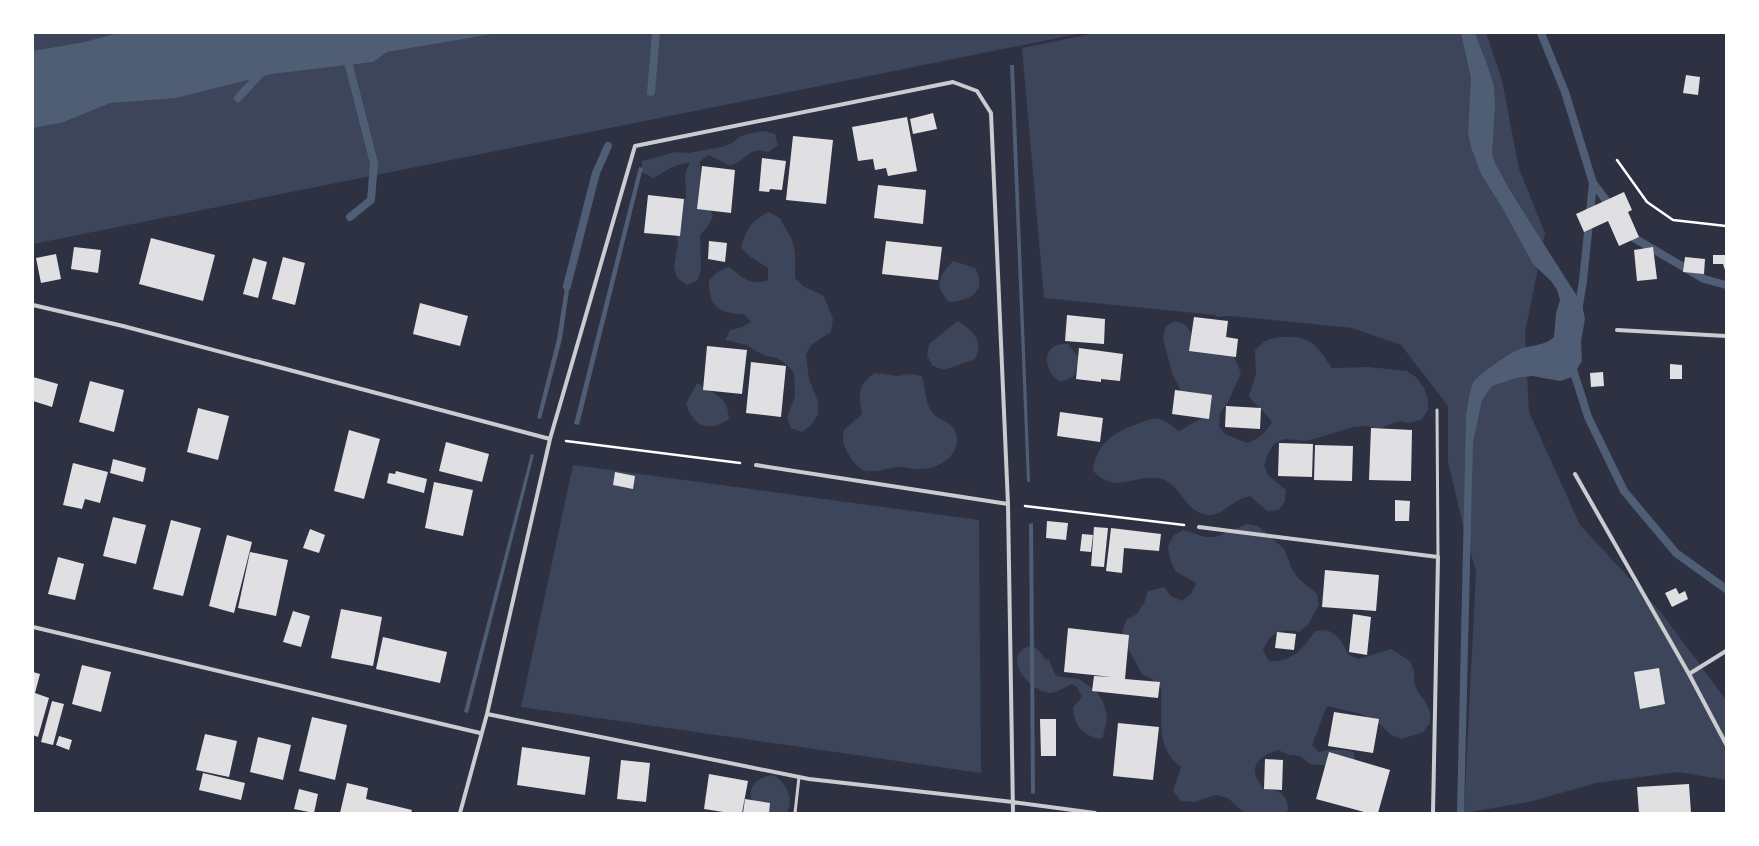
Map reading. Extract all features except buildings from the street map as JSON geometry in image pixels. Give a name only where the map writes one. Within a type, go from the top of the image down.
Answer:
[{"type":"street","points":[[460,813],[480,733],[487,714],[550,439],[635,146],[952,82],[977,91],[990,113],[1008,504],[1013,813]]},
{"type":"street","points":[[33,305],[123,326],[550,439]]},
{"type":"street","points":[[1617,330],[1726,336]]},
{"type":"street","points":[[756,465],[1008,504]]},
{"type":"street","points":[[1575,474],[1689,674],[1726,744]]},
{"type":"street","points":[[1199,527],[1438,557],[1433,813]]},
{"type":"street","points":[[33,627],[480,733]]},
{"type":"street","points":[[1689,674],[1726,651]]},
{"type":"street","points":[[487,714],[799,777],[1095,813]]},
{"type":"lane","points":[[1437,410],[1438,557]]},
{"type":"lane","points":[[795,813],[799,777]]},
{"type":"path","points":[[1617,160],[1648,202],[1673,220],[1726,226]]},
{"type":"path","points":[[550,439],[756,465]]},
{"type":"path","points":[[1008,504],[1199,527]]},
{"type":"shaded area","points":[[33,33],[1083,33],[33,244]]},
{"type":"shaded area","points":[[118,33],[498,33],[387,52],[373,62],[271,74],[176,98],[110,103],[64,122],[33,128],[33,51],[85,42]]},
{"type":"shaded area","points":[[1095,33],[1486,33],[1502,80],[1519,169],[1545,233],[1525,333],[1529,412],[1580,525],[1660,611],[1726,700],[1726,780],[1678,772],[1596,783],[1529,802],[1464,813],[1476,571],[1448,462],[1448,406],[1401,345],[1352,328],[1232,316],[1217,317],[1215,315],[1044,298],[1022,48]]},
{"type":"shaded area","points":[[1461,33],[1475,33],[1494,87],[1495,105],[1492,155],[1495,163],[1509,189],[1582,304],[1585,319],[1581,341],[1582,361],[1572,377],[1560,381],[1532,376],[1516,378],[1492,386],[1482,400],[1473,442],[1464,813],[1457,813],[1466,416],[1470,395],[1473,383],[1480,375],[1495,364],[1516,351],[1542,344],[1554,337],[1556,313],[1560,300],[1557,290],[1551,281],[1533,264],[1503,209],[1481,174],[1471,147],[1468,133],[1471,78]]},
{"type":"shaded area","points":[[1010,65],[1014,65],[1030,482],[1027,482]]},
{"type":"shaded area","points":[[764,131],[775,134],[778,145],[769,152],[752,152],[730,166],[709,155],[700,161],[700,175],[703,189],[713,216],[708,226],[700,235],[701,268],[698,280],[687,285],[677,278],[674,267],[678,243],[675,231],[675,219],[686,197],[685,174],[690,163],[679,164],[653,178],[642,172],[642,161],[676,152],[688,153],[722,147],[732,143],[741,136]]},
{"type":"shaded area","points":[[639,167],[643,168],[579,425],[574,424]]},
{"type":"shaded area","points":[[769,212],[780,218],[792,240],[795,252],[795,278],[803,286],[824,296],[833,319],[831,332],[811,345],[806,355],[809,379],[818,401],[818,414],[812,424],[802,432],[791,428],[787,418],[795,396],[794,373],[786,364],[777,358],[766,356],[747,345],[725,340],[730,330],[742,327],[751,322],[744,314],[735,314],[717,307],[713,302],[709,289],[709,280],[717,272],[729,267],[751,282],[762,282],[768,280],[768,268],[749,256],[741,248],[750,226],[758,218]]},
{"type":"shaded area","points":[[953,261],[975,268],[980,282],[975,293],[970,297],[949,302],[941,291],[940,281],[944,272]]},
{"type":"shaded area","points":[[567,275],[571,277],[562,339],[541,419],[537,418],[557,339]]},
{"type":"shaded area","points":[[958,321],[969,329],[976,337],[978,342],[978,352],[975,359],[944,370],[933,366],[927,356],[929,344]]},
{"type":"shaded area","points":[[1175,321],[1186,325],[1199,345],[1232,352],[1241,373],[1227,404],[1220,413],[1219,426],[1225,434],[1247,443],[1255,440],[1261,435],[1272,422],[1249,396],[1256,374],[1255,350],[1264,342],[1274,338],[1293,337],[1310,342],[1319,350],[1332,368],[1369,367],[1407,371],[1417,378],[1424,388],[1428,399],[1428,410],[1422,419],[1411,423],[1400,421],[1378,429],[1367,426],[1354,427],[1307,441],[1284,439],[1274,444],[1264,465],[1268,475],[1286,490],[1285,501],[1279,510],[1267,511],[1250,496],[1240,499],[1213,515],[1201,514],[1189,505],[1174,487],[1162,479],[1143,478],[1119,483],[1111,482],[1102,478],[1093,471],[1098,453],[1103,446],[1108,440],[1130,426],[1155,418],[1165,421],[1179,431],[1209,414],[1183,395],[1172,373],[1163,339],[1165,327]]},
{"type":"shaded area","points":[[1068,344],[1078,357],[1077,367],[1075,374],[1072,377],[1060,381],[1052,375],[1049,370],[1047,365],[1048,354],[1056,345]]},
{"type":"shaded area","points":[[875,373],[898,376],[909,374],[922,376],[926,398],[931,411],[951,426],[956,434],[956,447],[950,457],[934,467],[928,468],[916,469],[898,467],[865,471],[858,467],[846,450],[843,442],[843,435],[844,430],[862,414],[860,395],[862,386],[869,377]]},
{"type":"shaded area","points":[[697,383],[715,394],[723,401],[728,411],[729,419],[715,426],[708,426],[698,423],[693,418],[686,404]]},
{"type":"shaded area","points":[[531,454],[534,455],[468,713],[464,712]]},
{"type":"shaded area","points":[[573,465],[979,520],[981,773],[521,707]]},
{"type":"shaded area","points":[[1033,523],[1035,794],[1031,793],[1029,524]]},
{"type":"shaded area","points":[[1247,524],[1258,526],[1284,549],[1292,569],[1299,579],[1317,594],[1319,605],[1308,625],[1299,632],[1281,631],[1272,635],[1263,650],[1269,661],[1278,661],[1296,654],[1315,631],[1327,630],[1337,636],[1348,654],[1358,659],[1391,649],[1410,661],[1414,671],[1414,682],[1430,712],[1430,723],[1423,732],[1402,739],[1391,735],[1382,726],[1361,714],[1327,706],[1312,745],[1319,752],[1328,750],[1345,750],[1354,752],[1355,764],[1310,764],[1300,756],[1289,755],[1278,750],[1264,757],[1256,765],[1256,776],[1264,789],[1275,790],[1284,796],[1289,809],[1285,813],[1244,813],[1228,798],[1216,795],[1194,802],[1181,801],[1173,791],[1181,767],[1172,759],[1163,741],[1161,720],[1161,688],[1152,679],[1142,674],[1125,643],[1122,631],[1127,619],[1137,614],[1144,603],[1148,591],[1164,587],[1171,596],[1182,601],[1191,594],[1196,583],[1175,571],[1170,559],[1168,547],[1173,536],[1183,530],[1205,537],[1216,537]]},
{"type":"shaded area","points":[[1032,645],[1045,659],[1049,660],[1056,676],[1079,679],[1097,692],[1103,702],[1107,718],[1103,737],[1098,739],[1092,737],[1083,731],[1077,724],[1073,707],[1082,697],[1077,687],[1072,684],[1058,691],[1049,693],[1042,691],[1026,680],[1017,664],[1017,657],[1022,650]]},
{"type":"shaded area","points":[[774,775],[782,782],[788,792],[790,803],[789,808],[786,813],[757,813],[751,799],[752,788],[760,779],[766,776]]},
{"type":"waterway","points":[[651,92],[656,33]]},
{"type":"waterway","points":[[1541,33],[1565,92],[1593,183],[1612,208]]},
{"type":"waterway","points":[[346,54],[374,163],[371,200],[350,217]]},
{"type":"waterway","points":[[238,98],[263,71]]},
{"type":"waterway","points":[[567,286],[596,173],[608,146]]},
{"type":"waterway","points":[[1578,311],[1583,281],[1593,183]]},
{"type":"waterway","points":[[1629,230],[1634,238],[1704,279],[1726,285]]},
{"type":"waterway","points":[[1571,363],[1588,417],[1624,491],[1676,553],[1726,589]]}]
